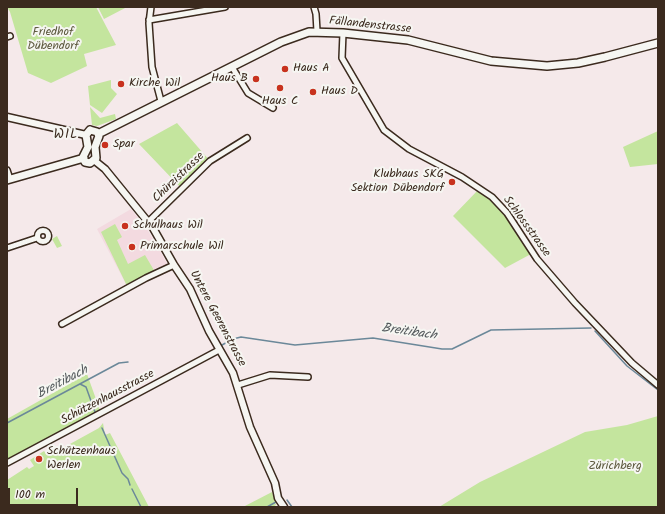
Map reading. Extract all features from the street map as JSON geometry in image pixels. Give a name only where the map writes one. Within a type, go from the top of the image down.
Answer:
[{"type":"main road","name":"Fällandenstrasse","points":[[98,134],[161,101],[292,37],[317,31],[423,43],[491,61],[547,66],[578,63],[658,43]]},
{"type":"main road","points":[[90,130],[95,131],[98,134],[94,147],[96,157],[95,161],[88,163],[84,158],[88,145],[86,135],[90,130]]},
{"type":"main road","points":[[9,179],[84,158]]},
{"type":"street","points":[[152,7],[149,20],[153,73],[161,101]]},
{"type":"street","points":[[149,20],[225,7]]},
{"type":"street","points":[[314,7],[317,31]]},
{"type":"street","name":"Schlossstrasse","points":[[343,33],[342,58],[384,130],[403,145],[462,177],[492,197],[507,213],[537,259],[570,298],[632,363],[658,385]]},
{"type":"street","points":[[232,66],[248,93],[273,108]]},
{"type":"street","points":[[7,117],[86,135]]},
{"type":"street","name":"Chürzistrasse","points":[[148,222],[210,161],[247,138]]},
{"type":"street","name":"Untere Geerenstrasse","points":[[95,161],[105,168],[148,222],[190,289],[219,350],[231,369],[238,385],[250,427],[275,483],[278,498],[284,507]]},
{"type":"street","points":[[7,170],[9,179]]},
{"type":"street","points":[[7,248],[37,238]]},
{"type":"street","name":"Untere Geerenstrasse","points":[[62,324],[146,278],[174,265]]},
{"type":"street","name":"Schützenhausstrasse","points":[[7,463],[219,350]]},
{"type":"street","name":"Untere Geerenstrasse","points":[[238,385],[270,375],[308,377]]},
{"type":"shaded area","name":"Primarschule Wil","points":[[131,209],[147,229],[168,265],[127,286],[97,229]]},
{"type":"green space","name":"Friedhof Dübendorf","points":[[7,7],[96,7],[116,45],[84,54],[87,66],[51,83],[28,73],[10,12]]},
{"type":"green space","points":[[98,7],[127,7],[104,19]]},
{"type":"green space","points":[[111,80],[111,88],[117,94],[102,113],[90,105],[88,86]]},
{"type":"green space","points":[[90,107],[100,118],[115,114],[116,119],[97,126],[92,125]]},
{"type":"green space","points":[[177,123],[210,161],[181,188],[139,144]]},
{"type":"green space","points":[[658,131],[658,164],[630,167],[623,147]]},
{"type":"green space","points":[[478,190],[493,201],[503,211],[531,254],[505,268],[453,216]]},
{"type":"green space","points":[[115,224],[122,237],[117,240],[128,264],[145,255],[155,272],[127,286],[101,232]]},
{"type":"green space","points":[[57,236],[62,246],[57,248],[52,239]]},
{"type":"green space","points":[[87,374],[101,413],[7,463],[7,419]]},
{"type":"green space","name":"Zürichberg","points":[[658,416],[658,507],[439,507],[480,482],[585,432],[627,425]]},
{"type":"green space","points":[[103,423],[105,435],[110,433],[149,507],[7,507],[7,480],[27,467],[29,469],[34,466],[30,460],[44,451],[47,455],[59,450],[99,428]]},
{"type":"green space","points":[[272,492],[276,505],[273,507],[243,507]]},
{"type":"waterway","name":"Breitibach","points":[[222,345],[233,339],[241,337],[295,345],[373,338],[442,349],[452,349],[491,330],[591,328]]},
{"type":"waterway","name":"Breitibach","points":[[595,331],[627,366],[658,390]]},
{"type":"waterway","name":"Breitibach","points":[[7,423],[119,363],[128,362]]},
{"type":"waterway","points":[[80,384],[86,387],[95,412]]},
{"type":"waterway","points":[[102,428],[122,473],[128,479],[130,485]]},
{"type":"waterway","points":[[132,489],[141,507]]},
{"type":"waterway","points":[[287,500],[292,507]]},
{"type":"waterway","points":[[267,507],[276,502]]},
{"type":"place","name":"Haus A","points":[[285,69]]},
{"type":"place","name":"Haus B","points":[[256,79]]},
{"type":"place","name":"Kirche Wil","points":[[121,84]]},
{"type":"place","name":"Haus C","points":[[280,88]]},
{"type":"place","name":"Haus D","points":[[313,92]]},
{"type":"place","name":"Spar","points":[[105,145]]},
{"type":"place","name":"Klubhaus SKG Sektion Dübendorf","points":[[452,182]]},
{"type":"place","name":"Schulhaus Wil","points":[[125,226]]},
{"type":"place","name":"Primarschule Wil","points":[[132,247]]},
{"type":"place","name":"Schützenhaus Werlen","points":[[39,459]]},
{"type":"district","name":"WIL","points":[[66,136]]}]
